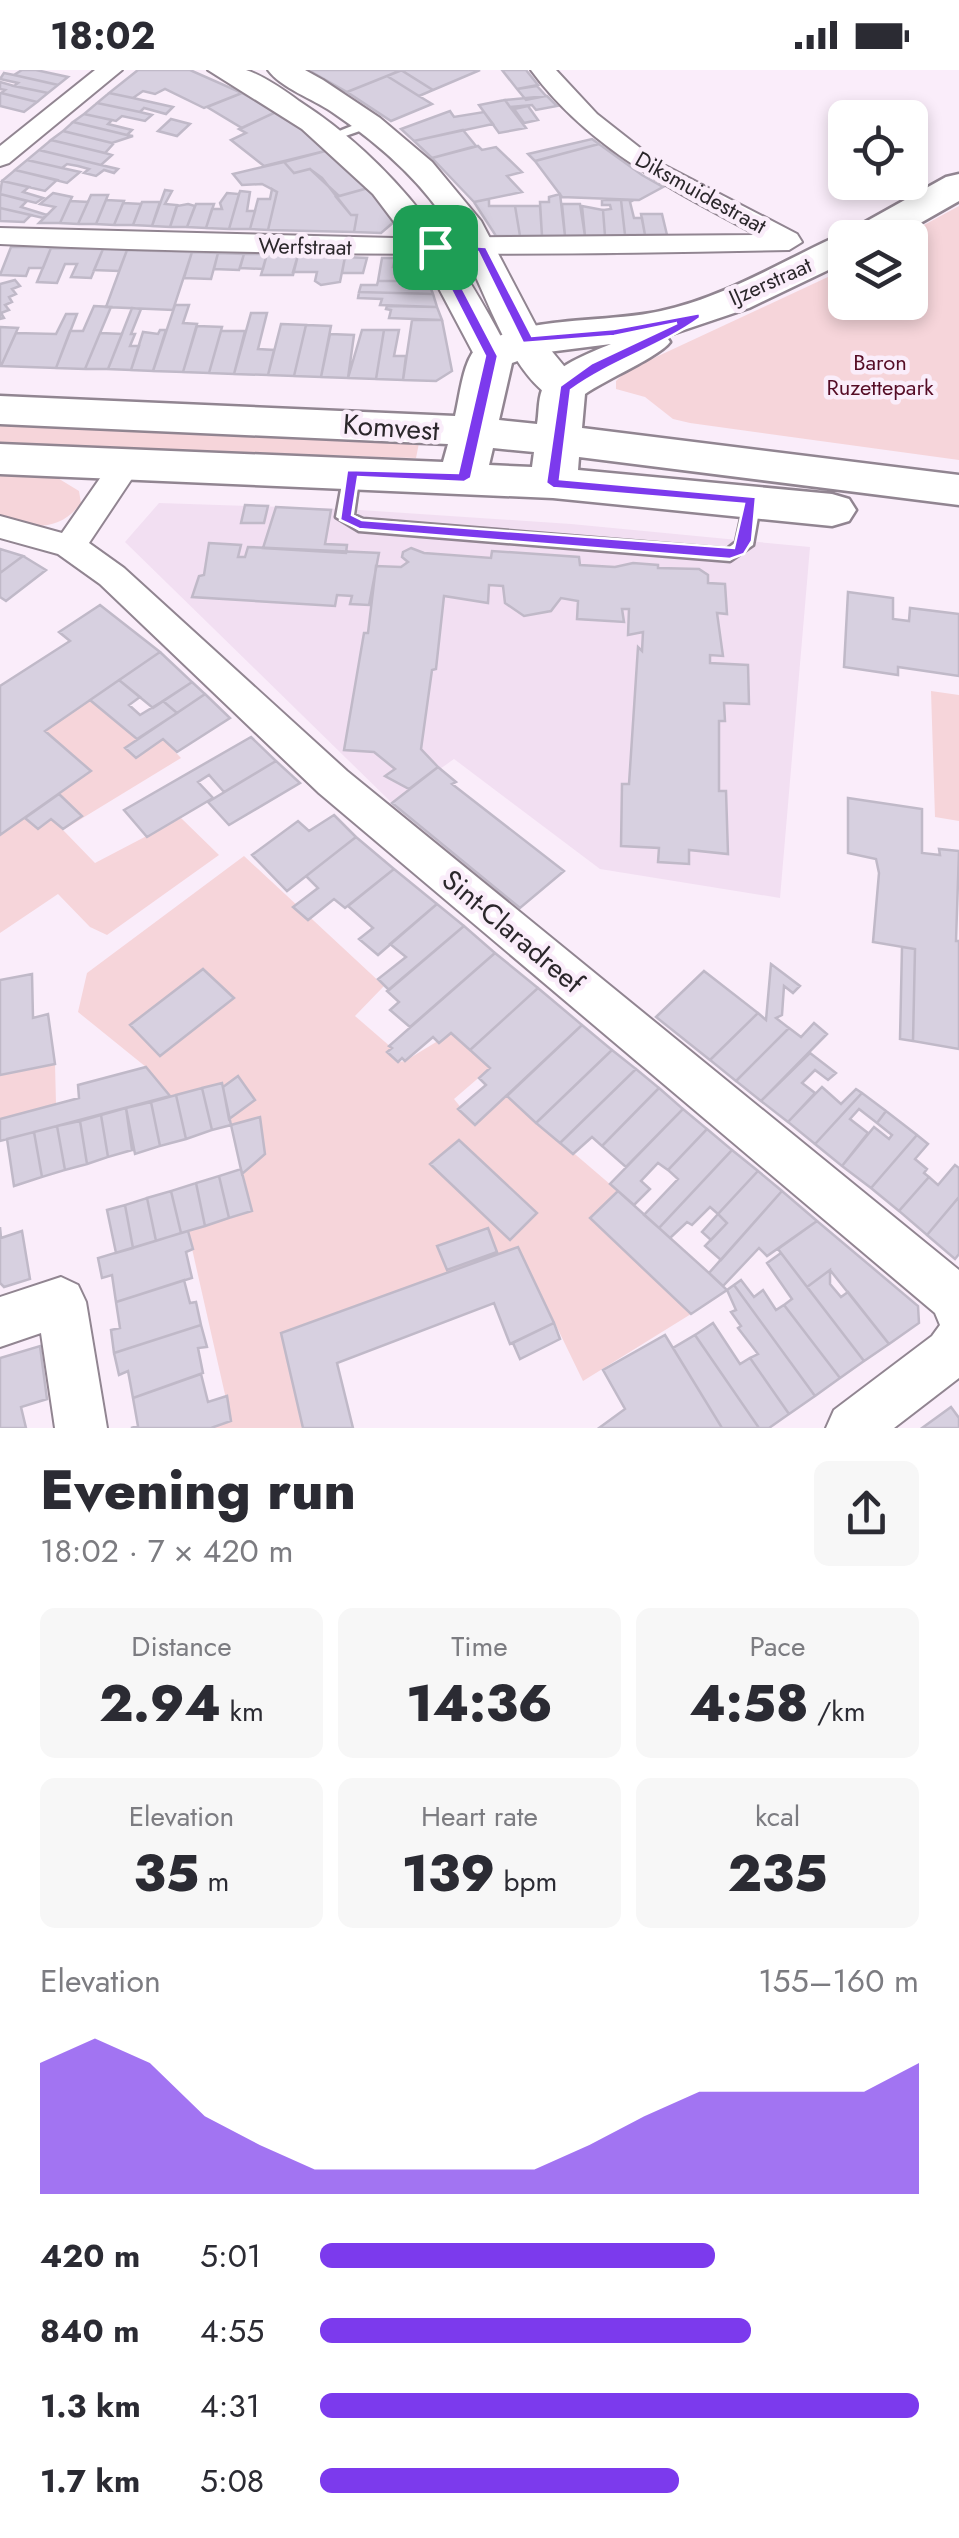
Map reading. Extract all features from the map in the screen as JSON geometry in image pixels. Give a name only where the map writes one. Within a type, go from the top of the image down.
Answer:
[{"type":"main road","points":[[896,220],[959,185]]},
{"type":"main road","name":"IJzerstraat","points":[[564,389],[597,366],[674,331],[695,315],[820,248]]},
{"type":"main road","name":"IJzerstraat","points":[[510,348],[695,315]]},
{"type":"main road","points":[[464,478],[472,432],[510,348]]},
{"type":"main road","points":[[557,461],[564,389]]},
{"type":"main road","name":"Komvest","points":[[0,410],[472,432],[557,461],[752,500],[959,527]]},
{"type":"main road","name":"Komvest","points":[[0,459],[77,460],[123,468],[165,464],[464,478],[557,461],[828,470],[959,490]]},
{"type":"street","points":[[0,158],[110,70]]},
{"type":"street","points":[[224,70],[283,85],[315,87],[396,145],[443,193],[482,249],[510,348]]},
{"type":"street","name":"Diksmuidestraat","points":[[544,70],[588,120],[675,182],[820,248]]},
{"type":"street","points":[[283,85],[399,199],[510,348],[564,389]]},
{"type":"street","name":"Werfstraat","points":[[0,236],[154,244],[482,249],[820,248]]},
{"type":"street","points":[[70,546],[123,468]]},
{"type":"street","name":"Sint-Claradreef","points":[[0,527],[70,546],[134,594],[333,782],[953,1296],[959,1311]]},
{"type":"street","points":[[0,1322],[60,1302],[81,1428]]},
{"type":"street","points":[[852,1428],[950,1354],[959,1340]]},
{"type":"lane","points":[[334,136],[368,123]]},
{"type":"lane","points":[[352,473],[345,517],[359,524],[730,554],[744,545],[752,500]]},
{"type":"shaded area","points":[[159,503],[345,509],[571,524],[810,547],[780,898],[600,869],[454,759],[392,803],[125,542]]},
{"type":"green space","name":"Baron Ruzettepark","points":[[959,206],[959,460],[690,423],[673,419],[645,397],[616,389],[616,381],[626,371],[828,277],[828,320],[928,320],[928,223]]},
{"type":"green space","points":[[0,420],[384,437],[419,443],[416,458],[0,446]]},
{"type":"green space","points":[[0,475],[56,477],[79,491],[81,503],[64,519],[44,526],[0,521]]},
{"type":"green space","points":[[931,691],[959,695],[959,821],[935,817]]},
{"type":"green space","points":[[90,700],[137,739],[125,748],[136,757],[163,739],[181,758],[63,830],[95,863],[181,818],[219,855],[107,935],[90,927],[58,894],[0,933],[0,835],[91,771],[45,731]]},
{"type":"green space","points":[[244,856],[384,986],[355,1016],[392,1048],[388,1051],[398,1062],[451,1033],[490,1068],[454,1099],[475,1125],[507,1096],[618,1191],[590,1218],[691,1314],[583,1381],[518,1247],[282,1333],[303,1428],[211,1428],[231,1421],[188,1231],[252,1211],[222,1083],[170,1096],[146,1067],[78,1012],[87,973]]},
{"type":"green space","points":[[55,1064],[56,1104],[0,1119],[0,1075]]},
{"type":"building","points":[[22,70],[68,77],[58,85],[14,75]]},
{"type":"building","points":[[138,70],[190,70],[242,93],[204,108],[165,89],[155,94],[143,91],[133,98],[109,93]]},
{"type":"building","points":[[308,70],[402,70],[347,92]]},
{"type":"building","points":[[401,70],[433,90],[419,96],[387,76]]},
{"type":"building","points":[[401,70],[480,70],[433,90]]},
{"type":"building","points":[[502,70],[526,70],[538,85],[517,89]]},
{"type":"building","points":[[4,73],[58,85],[48,93],[14,86],[18,83],[0,79]]},
{"type":"building","points":[[387,76],[432,104],[391,121],[347,92]]},
{"type":"building","points":[[0,82],[48,93],[37,102],[1,93],[5,90],[0,89]]},
{"type":"building","points":[[537,86],[546,96],[526,100],[517,89]]},
{"type":"building","points":[[0,93],[37,102],[24,112],[0,106]]},
{"type":"building","points":[[109,93],[173,107],[166,114],[97,103]]},
{"type":"building","points":[[242,93],[276,112],[242,128],[207,107]]},
{"type":"building","points":[[547,96],[557,106],[536,110],[532,105],[510,107],[505,100]]},
{"type":"building","points":[[505,100],[526,128],[499,133],[479,105]]},
{"type":"building","points":[[97,103],[152,115],[145,121],[122,116],[116,121],[84,114]]},
{"type":"building","points":[[528,106],[538,120],[524,123],[514,109]]},
{"type":"building","points":[[450,111],[454,117],[484,112],[493,124],[414,141],[401,129]]},
{"type":"building","points":[[276,112],[329,150],[264,166],[231,140],[246,133],[239,129]]},
{"type":"building","points":[[84,114],[112,120],[108,124],[132,130],[127,135],[73,122]]},
{"type":"building","points":[[171,119],[190,124],[177,136],[158,131]]},
{"type":"building","points":[[73,122],[133,136],[112,143],[63,131]]},
{"type":"building","points":[[463,130],[476,146],[432,158],[414,141]]},
{"type":"building","points":[[63,131],[114,143],[105,153],[51,140]]},
{"type":"building","points":[[592,139],[599,144],[535,161],[528,154]]},
{"type":"building","points":[[51,140],[112,155],[101,165],[39,150]]},
{"type":"building","points":[[599,144],[663,187],[639,200],[562,197],[535,161]]},
{"type":"building","points":[[478,146],[482,150],[496,147],[522,172],[507,176],[522,192],[474,202],[432,158]]},
{"type":"building","points":[[39,150],[118,169],[114,173],[104,170],[96,176],[84,173],[89,169],[78,166],[67,164],[62,168],[27,160]]},
{"type":"building","points":[[329,150],[368,188],[339,196],[310,169],[294,173],[284,162]]},
{"type":"building","points":[[27,160],[80,172],[67,183],[15,170]]},
{"type":"building","points":[[284,162],[294,173],[310,169],[322,178],[351,215],[357,215],[354,232],[268,230],[277,192],[262,184],[242,185],[233,174]]},
{"type":"building","points":[[15,170],[57,180],[45,191],[2,181]]},
{"type":"building","points":[[2,181],[29,187],[23,192],[43,198],[36,203],[0,194]]},
{"type":"building","points":[[368,188],[395,221],[381,233],[354,232],[357,215],[351,215],[336,197]]},
{"type":"building","points":[[272,189],[277,192],[268,230],[250,229],[258,199],[270,199]]},
{"type":"building","points":[[165,190],[172,191],[165,204],[177,205],[170,227],[152,226]]},
{"type":"building","points":[[240,191],[250,192],[247,211],[255,211],[250,229],[229,229]]},
{"type":"building","points":[[53,193],[72,197],[60,223],[39,223],[55,207],[40,204]]},
{"type":"building","points":[[227,193],[239,194],[229,229],[206,228],[212,209],[222,209],[220,203]]},
{"type":"building","points":[[0,194],[27,201],[21,207],[47,215],[43,218],[0,208]]},
{"type":"building","points":[[560,194],[565,236],[542,236],[540,202],[549,202],[549,197]]},
{"type":"building","points":[[91,195],[108,195],[96,224],[78,224]]},
{"type":"building","points":[[489,199],[489,206],[515,206],[520,236],[496,236],[474,202]]},
{"type":"building","points":[[106,200],[124,201],[114,225],[96,224]]},
{"type":"building","points":[[602,200],[621,200],[625,235],[605,236],[603,210],[611,209],[610,205],[602,205]]},
{"type":"building","points":[[621,200],[634,200],[630,202],[634,218],[642,218],[645,235],[625,235]]},
{"type":"building","points":[[70,201],[88,202],[78,224],[60,223]]},
{"type":"building","points":[[142,202],[160,202],[152,226],[133,225]]},
{"type":"building","points":[[123,203],[141,204],[133,225],[114,225]]},
{"type":"building","points":[[196,204],[214,204],[206,228],[187,227]]},
{"type":"building","points":[[562,204],[580,204],[585,236],[565,236]]},
{"type":"building","points":[[177,206],[195,206],[187,227],[170,227]]},
{"type":"building","points":[[515,206],[540,206],[542,236],[520,236]]},
{"type":"building","points":[[582,206],[603,210],[605,236],[585,236]]},
{"type":"building","points":[[0,208],[31,215],[24,222],[0,221]]},
{"type":"building","points":[[641,214],[662,214],[667,235],[645,235]]},
{"type":"building","points":[[11,247],[51,248],[43,268],[29,268],[26,276],[0,275]]},
{"type":"building","points":[[51,248],[103,249],[91,278],[71,277],[77,264],[65,264],[57,283],[37,282]]},
{"type":"building","points":[[103,249],[127,250],[119,271],[94,270]]},
{"type":"building","points":[[127,250],[192,252],[173,310],[106,307]]},
{"type":"building","points":[[192,252],[218,253],[211,279],[184,278]]},
{"type":"building","points":[[218,253],[244,254],[239,270],[214,269]]},
{"type":"building","points":[[244,254],[267,254],[263,269],[240,268]]},
{"type":"building","points":[[267,254],[298,255],[293,275],[261,275]]},
{"type":"building","points":[[298,255],[345,257],[340,282],[321,285],[315,281],[317,272],[293,272]]},
{"type":"building","points":[[345,257],[367,258],[363,273],[342,273]]},
{"type":"building","points":[[382,258],[395,258],[393,267],[421,268],[428,281],[378,281]]},
{"type":"building","points":[[15,280],[20,286],[12,289],[16,294],[9,297],[12,302],[5,305],[9,310],[1,313],[4,318],[0,319],[0,284]]},
{"type":"building","points":[[378,281],[428,281],[433,294],[359,292],[361,285],[377,285]]},
{"type":"building","points":[[359,292],[433,294],[437,307],[380,305],[382,299],[358,298]]},
{"type":"building","points":[[175,305],[189,305],[183,323],[197,324],[183,372],[153,371]]},
{"type":"building","points":[[94,306],[111,307],[85,369],[56,368],[70,331],[83,331]]},
{"type":"building","points":[[387,306],[437,307],[442,320],[389,318],[391,310]]},
{"type":"building","points":[[132,308],[141,309],[131,334],[135,334],[130,346],[139,346],[131,370],[108,369]]},
{"type":"building","points":[[251,313],[267,313],[258,349],[274,350],[268,375],[234,374]]},
{"type":"building","points":[[66,314],[77,314],[56,368],[1,366],[16,333],[56,334]]},
{"type":"building","points":[[412,320],[442,320],[452,371],[436,381],[403,380]]},
{"type":"building","points":[[281,324],[306,325],[294,376],[268,375]]},
{"type":"building","points":[[306,325],[331,326],[321,377],[294,376]]},
{"type":"building","points":[[197,326],[222,327],[209,373],[183,372]]},
{"type":"building","points":[[0,327],[18,328],[1,366],[0,366]]},
{"type":"building","points":[[166,330],[153,371],[131,370],[143,332],[158,334]]},
{"type":"building","points":[[362,330],[384,330],[376,379],[348,378]]},
{"type":"building","points":[[384,330],[399,330],[394,356],[406,356],[403,380],[376,379]]},
{"type":"building","points":[[221,331],[245,331],[234,374],[209,373]]},
{"type":"building","points":[[100,333],[122,334],[108,369],[85,369]]},
{"type":"building","points":[[330,334],[354,335],[348,378],[321,377]]},
{"type":"building","points":[[245,505],[268,506],[264,523],[241,523]]},
{"type":"building","points":[[276,507],[331,510],[325,544],[347,545],[346,553],[263,548]]},
{"type":"building","points":[[209,543],[241,545],[238,557],[245,557],[248,547],[379,553],[369,605],[350,604],[352,596],[337,595],[335,606],[192,597],[199,576],[204,575]]},
{"type":"building","points":[[411,548],[424,553],[491,558],[492,551],[579,557],[580,565],[615,567],[633,563],[699,569],[708,575],[708,583],[725,584],[727,614],[717,613],[723,656],[710,655],[710,663],[748,665],[749,704],[724,703],[725,721],[719,721],[719,791],[726,791],[728,854],[689,850],[689,864],[658,862],[659,848],[621,846],[622,784],[629,784],[638,647],[642,651],[643,632],[628,635],[629,609],[622,609],[624,622],[577,619],[578,601],[561,598],[551,611],[524,616],[505,603],[503,586],[489,585],[488,603],[444,596],[421,749],[438,767],[409,789],[385,776],[395,769],[374,752],[344,750],[364,633],[368,633],[376,566],[401,567],[408,562],[402,557],[403,552]]},
{"type":"building","points":[[0,549],[23,556],[0,573]]},
{"type":"building","points":[[23,556],[46,570],[6,601],[0,597],[0,573]]},
{"type":"building","points":[[848,592],[893,598],[893,619],[909,621],[910,608],[959,614],[959,676],[898,667],[898,675],[844,667]]},
{"type":"building","points":[[100,605],[160,652],[45,731],[91,771],[0,835],[0,686],[70,641],[59,632]]},
{"type":"building","points":[[160,652],[192,682],[153,708],[119,680]]},
{"type":"building","points":[[119,680],[140,697],[129,705],[140,715],[163,701],[177,713],[137,739],[90,700]]},
{"type":"building","points":[[192,682],[205,694],[177,713],[163,701]]},
{"type":"building","points":[[205,694],[230,718],[177,752],[163,739],[136,758],[125,748]]},
{"type":"building","points":[[251,737],[276,761],[224,792],[209,775],[198,782],[213,798],[147,837],[124,810]]},
{"type":"building","points":[[276,761],[300,783],[229,825],[208,802]]},
{"type":"building","points":[[438,767],[456,782],[452,784],[564,871],[520,908],[392,803]]},
{"type":"building","points":[[59,794],[82,816],[63,829],[51,819],[38,829],[25,818]]},
{"type":"building","points":[[848,798],[922,809],[922,853],[940,855],[939,849],[959,851],[959,1049],[913,1041],[915,949],[873,942],[879,873],[876,859],[848,853]]},
{"type":"building","points":[[334,815],[356,837],[287,891],[252,855],[298,821],[309,831]]},
{"type":"building","points":[[356,837],[394,869],[345,908],[334,899],[308,920],[293,907],[318,888],[306,876]]},
{"type":"building","points":[[394,869],[437,904],[378,955],[359,939],[373,928],[348,906]]},
{"type":"building","points":[[437,904],[464,926],[389,990],[378,979],[406,957],[390,944]]},
{"type":"building","points":[[464,926],[495,953],[410,1027],[390,1010],[399,1002],[387,991]]},
{"type":"building","points":[[902,947],[915,949],[913,1041],[900,1039]]},
{"type":"building","points":[[495,953],[538,988],[470,1050],[451,1033],[439,1043],[433,1037],[405,1061],[402,1058],[398,1062],[387,1052],[392,1048],[389,1046]]},
{"type":"building","points":[[771,964],[800,986],[793,993],[784,986],[782,1015],[776,1018],[789,1028],[736,1081],[710,1060],[758,1013],[766,1020]]},
{"type":"building","points":[[203,969],[234,998],[160,1056],[130,1025]]},
{"type":"building","points":[[704,971],[758,1013],[710,1060],[656,1017]]},
{"type":"building","points":[[32,974],[33,1018],[48,1014],[55,1064],[0,1075],[0,980]]},
{"type":"building","points":[[538,988],[582,1025],[475,1125],[458,1109],[486,1085],[479,1078],[490,1068],[470,1050]]},
{"type":"building","points":[[814,1023],[827,1034],[761,1101],[736,1081],[789,1028],[801,1037]]},
{"type":"building","points":[[582,1025],[612,1050],[536,1123],[507,1096]]},
{"type":"building","points":[[612,1050],[636,1069],[560,1143],[536,1123]]},
{"type":"building","points":[[810,1053],[836,1073],[828,1080],[815,1070],[802,1083],[815,1093],[788,1122],[761,1101]]},
{"type":"building","points":[[146,1067],[170,1096],[0,1141],[0,1119],[79,1098],[78,1085]]},
{"type":"building","points":[[636,1069],[659,1088],[602,1146],[592,1137],[573,1154],[560,1143]]},
{"type":"building","points":[[238,1076],[255,1100],[229,1119],[223,1087]]},
{"type":"building","points":[[222,1083],[231,1125],[212,1130],[202,1088]]},
{"type":"building","points":[[822,1087],[841,1104],[856,1089],[862,1093],[815,1144],[788,1122]]},
{"type":"building","points":[[202,1088],[212,1130],[186,1139],[176,1095]]},
{"type":"building","points":[[659,1088],[683,1109],[626,1167],[602,1146]]},
{"type":"building","points":[[862,1093],[886,1111],[877,1123],[859,1109],[850,1119],[868,1133],[842,1166],[815,1144]]},
{"type":"building","points":[[176,1095],[186,1139],[160,1146],[151,1102]]},
{"type":"building","points":[[151,1102],[160,1146],[135,1154],[126,1108]]},
{"type":"building","points":[[126,1108],[132,1150],[108,1157],[101,1115]]},
{"type":"building","points":[[683,1109],[707,1129],[668,1170],[658,1163],[641,1181],[650,1189],[634,1205],[610,1184]]},
{"type":"building","points":[[886,1111],[917,1135],[871,1188],[842,1166],[874,1127],[889,1139],[892,1135],[877,1123]]},
{"type":"building","points":[[101,1115],[108,1157],[87,1164],[80,1121]]},
{"type":"building","points":[[260,1117],[265,1154],[242,1174],[231,1125]]},
{"type":"building","points":[[80,1121],[87,1164],[65,1170],[57,1126]]},
{"type":"building","points":[[57,1126],[65,1170],[42,1177],[34,1132]]},
{"type":"building","points":[[707,1129],[732,1150],[659,1228],[644,1215],[678,1179],[668,1170]]},
{"type":"building","points":[[34,1132],[42,1177],[14,1186],[7,1139]]},
{"type":"building","points":[[917,1135],[928,1144],[915,1159],[927,1169],[924,1173],[929,1177],[899,1211],[871,1188]]},
{"type":"building","points":[[459,1140],[537,1213],[510,1240],[430,1164]]},
{"type":"building","points":[[732,1150],[758,1171],[718,1214],[710,1207],[692,1225],[687,1222],[670,1238],[659,1228]]},
{"type":"building","points":[[955,1165],[959,1168],[959,1197],[927,1235],[899,1211],[929,1177],[938,1185]]},
{"type":"building","points":[[241,1169],[252,1211],[229,1218],[219,1176]]},
{"type":"building","points":[[758,1171],[782,1191],[721,1260],[705,1246],[727,1223],[718,1214]]},
{"type":"building","points":[[219,1176],[229,1218],[205,1226],[196,1183]]},
{"type":"building","points":[[196,1183],[205,1226],[181,1233],[171,1191]]},
{"type":"building","points":[[171,1191],[181,1233],[156,1241],[147,1198]]},
{"type":"building","points":[[618,1191],[727,1290],[691,1314],[590,1218]]},
{"type":"building","points":[[782,1191],[817,1221],[767,1256],[759,1248],[723,1286],[709,1273]]},
{"type":"building","points":[[959,1197],[959,1254],[955,1259],[927,1235]]},
{"type":"building","points":[[147,1198],[156,1241],[133,1248],[125,1205]]},
{"type":"building","points":[[125,1205],[133,1248],[116,1253],[107,1210]]},
{"type":"building","points":[[718,1214],[727,1223],[711,1240],[702,1232]]},
{"type":"building","points":[[817,1221],[918,1306],[919,1323],[889,1344],[830,1270],[807,1287],[778,1249]]},
{"type":"building","points":[[0,1227],[1,1238],[22,1231],[30,1279],[4,1287],[0,1283]]},
{"type":"building","points":[[488,1228],[497,1252],[447,1270],[437,1246]]},
{"type":"building","points":[[188,1231],[193,1249],[186,1252],[192,1278],[116,1302],[112,1275],[102,1278],[98,1258]]},
{"type":"building","points":[[518,1247],[554,1323],[510,1344],[494,1303],[337,1363],[353,1428],[303,1428],[281,1333]]},
{"type":"building","points":[[781,1253],[864,1361],[840,1378],[784,1305],[792,1299],[767,1263]]},
{"type":"building","points":[[830,1270],[830,1284],[841,1297],[848,1292],[889,1344],[864,1361],[807,1287]]},
{"type":"building","points":[[184,1280],[190,1303],[196,1302],[201,1325],[114,1353],[111,1330],[120,1328],[116,1302]]},
{"type":"building","points":[[741,1280],[754,1297],[763,1290],[776,1310],[784,1305],[840,1378],[815,1396],[734,1285]]},
{"type":"building","points":[[734,1285],[815,1396],[789,1414],[750,1358],[758,1354],[731,1312],[736,1310],[727,1290]]},
{"type":"building","points":[[554,1323],[560,1339],[520,1359],[513,1343]]},
{"type":"building","points":[[713,1323],[740,1364],[750,1358],[789,1414],[769,1428],[759,1428],[695,1335]]},
{"type":"building","points":[[201,1325],[207,1347],[198,1348],[203,1373],[133,1398],[128,1371],[119,1375],[114,1353]]},
{"type":"building","points":[[665,1335],[722,1428],[599,1428],[625,1409],[603,1370]]},
{"type":"building","points":[[695,1335],[759,1428],[722,1428],[673,1348]]},
{"type":"building","points":[[40,1346],[47,1399],[21,1407],[26,1428],[0,1428],[0,1358]]},
{"type":"building","points":[[201,1374],[208,1402],[227,1396],[231,1421],[211,1428],[131,1428],[138,1426],[133,1398]]},
{"type":"building","points":[[951,1407],[959,1418],[959,1428],[922,1428]]},
{"type":"route","points":[[435,247],[482,249],[528,340],[614,332],[695,315],[674,331],[597,366],[564,389],[553,483],[752,500],[744,545],[739,551],[730,554],[359,524],[345,517],[352,473],[464,478],[492,356],[435,247]]}]
